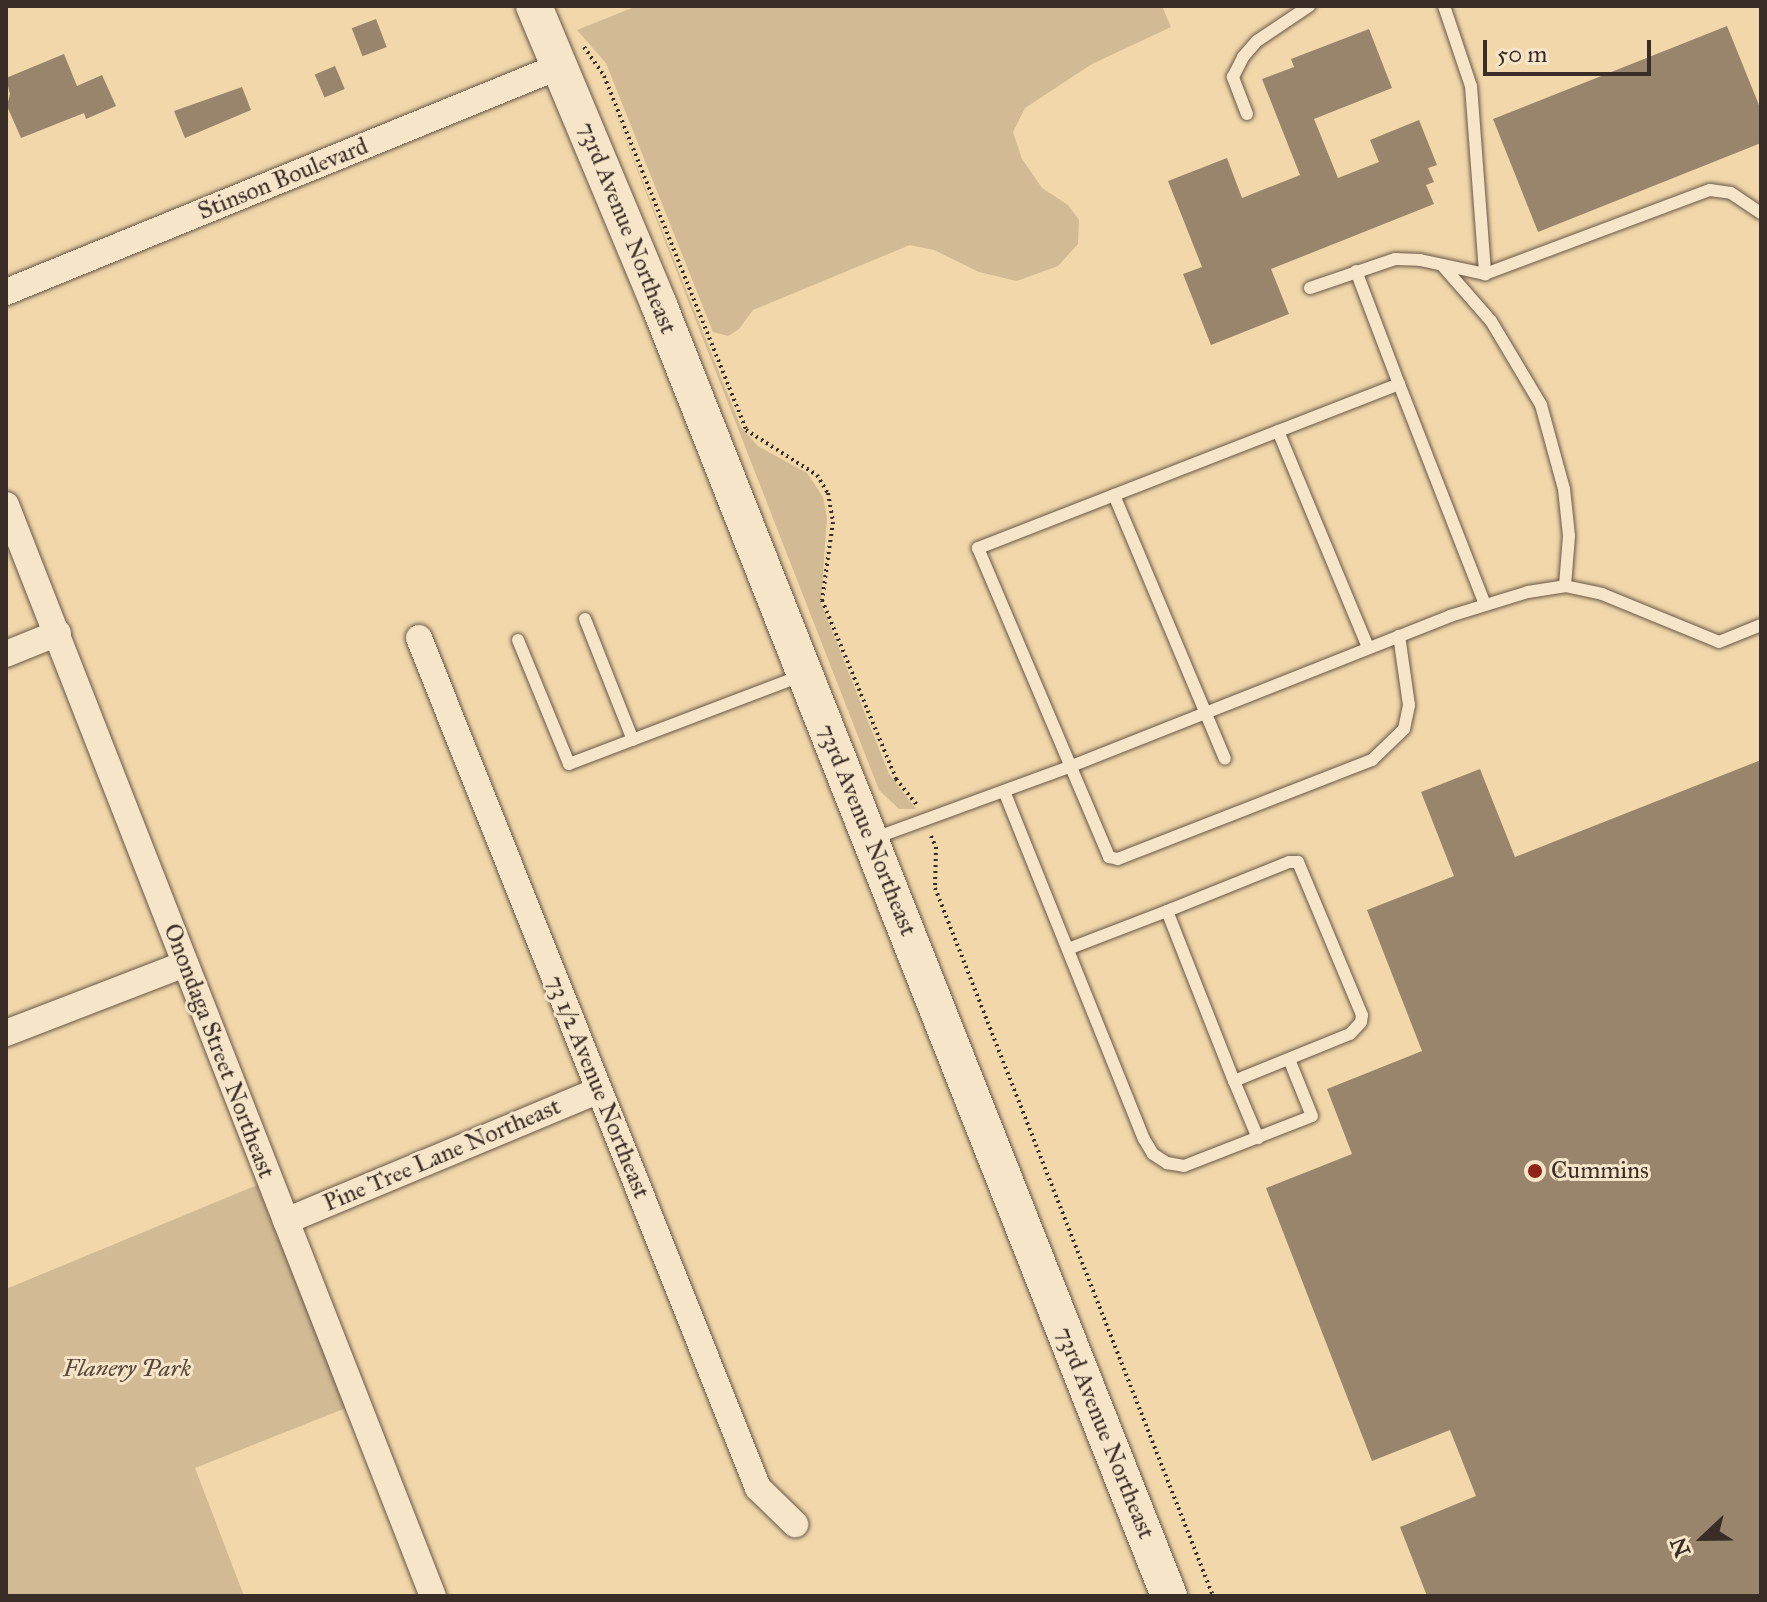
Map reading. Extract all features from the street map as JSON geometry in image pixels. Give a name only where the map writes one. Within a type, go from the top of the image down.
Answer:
[{"type":"street","name":"73rd Avenue Northeast","points":[[534,6],[806,674],[1169,1596]]},
{"type":"street","name":"Stinson Boulevard","points":[[6,292],[556,56]]},
{"type":"street","name":"Onondaga Street Northeast","points":[[6,505],[433,1596]]},
{"type":"street","points":[[6,654],[58,633]]},
{"type":"street","name":"73 1/2 Avenue Northeast","points":[[419,638],[758,1488],[795,1524]]},
{"type":"street","points":[[6,1033],[185,964]]},
{"type":"street","name":"Pine Tree Lane Northeast","points":[[286,1221],[599,1090]]},
{"type":"lane","points":[[1247,114],[1233,77],[1243,57],[1257,41],[1309,6]]},
{"type":"lane","points":[[1444,6],[1471,86],[1485,274]]},
{"type":"lane","points":[[1310,288],[1395,259],[1442,264],[1485,274],[1710,190],[1731,193],[1761,213]]},
{"type":"lane","points":[[1442,264],[1491,321],[1541,405],[1564,489],[1569,536],[1565,586]]},
{"type":"lane","points":[[1356,271],[1485,605]]},
{"type":"lane","points":[[1399,384],[978,548],[1103,849],[1109,857],[1118,859],[1372,760],[1404,729],[1409,705],[1399,636]]},
{"type":"lane","points":[[1278,431],[1368,647]]},
{"type":"lane","points":[[1114,495],[1225,759]]},
{"type":"lane","points":[[871,839],[1069,767],[1368,647],[1528,592],[1565,586],[1602,594],[1719,642],[1761,625]]},
{"type":"lane","points":[[585,619],[633,740]]},
{"type":"lane","points":[[518,640],[569,764],[806,674]]},
{"type":"lane","points":[[1004,791],[1144,1139],[1153,1154],[1167,1163],[1184,1166],[1312,1116],[1289,1059]]},
{"type":"lane","points":[[1068,949],[1289,862],[1298,862],[1362,1015],[1361,1022],[1350,1034],[1234,1081]]},
{"type":"lane","points":[[1167,911],[1258,1138]]},
{"type":"path","points":[[556,56],[578,37],[604,76],[746,430],[817,475],[828,493],[833,522],[822,600],[896,779],[914,798],[936,847],[935,888],[1213,1596]]},
{"type":"green space","points":[[637,6],[1162,6],[1171,27],[1092,64],[1025,108],[1013,132],[1022,159],[1042,188],[1068,205],[1079,220],[1078,244],[1058,266],[1017,281],[979,272],[934,250],[910,245],[753,310],[739,329],[728,336],[713,332],[606,63],[577,30]]},
{"type":"green space","points":[[602,80],[741,427],[758,446],[807,473],[823,497],[827,517],[821,603],[889,774],[916,809],[899,809],[879,790]]},
{"type":"green space","name":"Flanery Park","points":[[257,1185],[346,1408],[195,1468],[244,1596],[6,1596],[6,1289]]},
{"type":"building","points":[[376,19],[387,47],[362,56],[352,28]]},
{"type":"building","points":[[1727,26],[1761,110],[1761,143],[1538,232],[1493,119]]},
{"type":"building","points":[[1369,29],[1392,88],[1314,119],[1338,178],[1379,162],[1370,140],[1419,120],[1437,165],[1428,168],[1434,182],[1426,185],[1434,204],[1271,269],[1289,314],[1211,345],[1183,274],[1202,267],[1168,181],[1227,158],[1242,198],[1300,175],[1262,79],[1294,67],[1291,59]]},
{"type":"building","points":[[64,54],[77,86],[102,75],[116,106],[86,119],[84,113],[21,138],[7,106],[10,94],[6,78]]},
{"type":"building","points":[[335,66],[345,89],[325,98],[315,75]]},
{"type":"building","points":[[242,87],[251,110],[185,138],[174,111]]},
{"type":"building","name":"Cummins","points":[[1761,760],[1761,1596],[1427,1596],[1400,1527],[1476,1496],[1450,1430],[1372,1461],[1266,1188],[1352,1154],[1327,1089],[1422,1051],[1367,910],[1454,876],[1421,792],[1480,769],[1515,857]]},
{"type":"place","name":"Cummins","points":[[1535,1171]]}]
